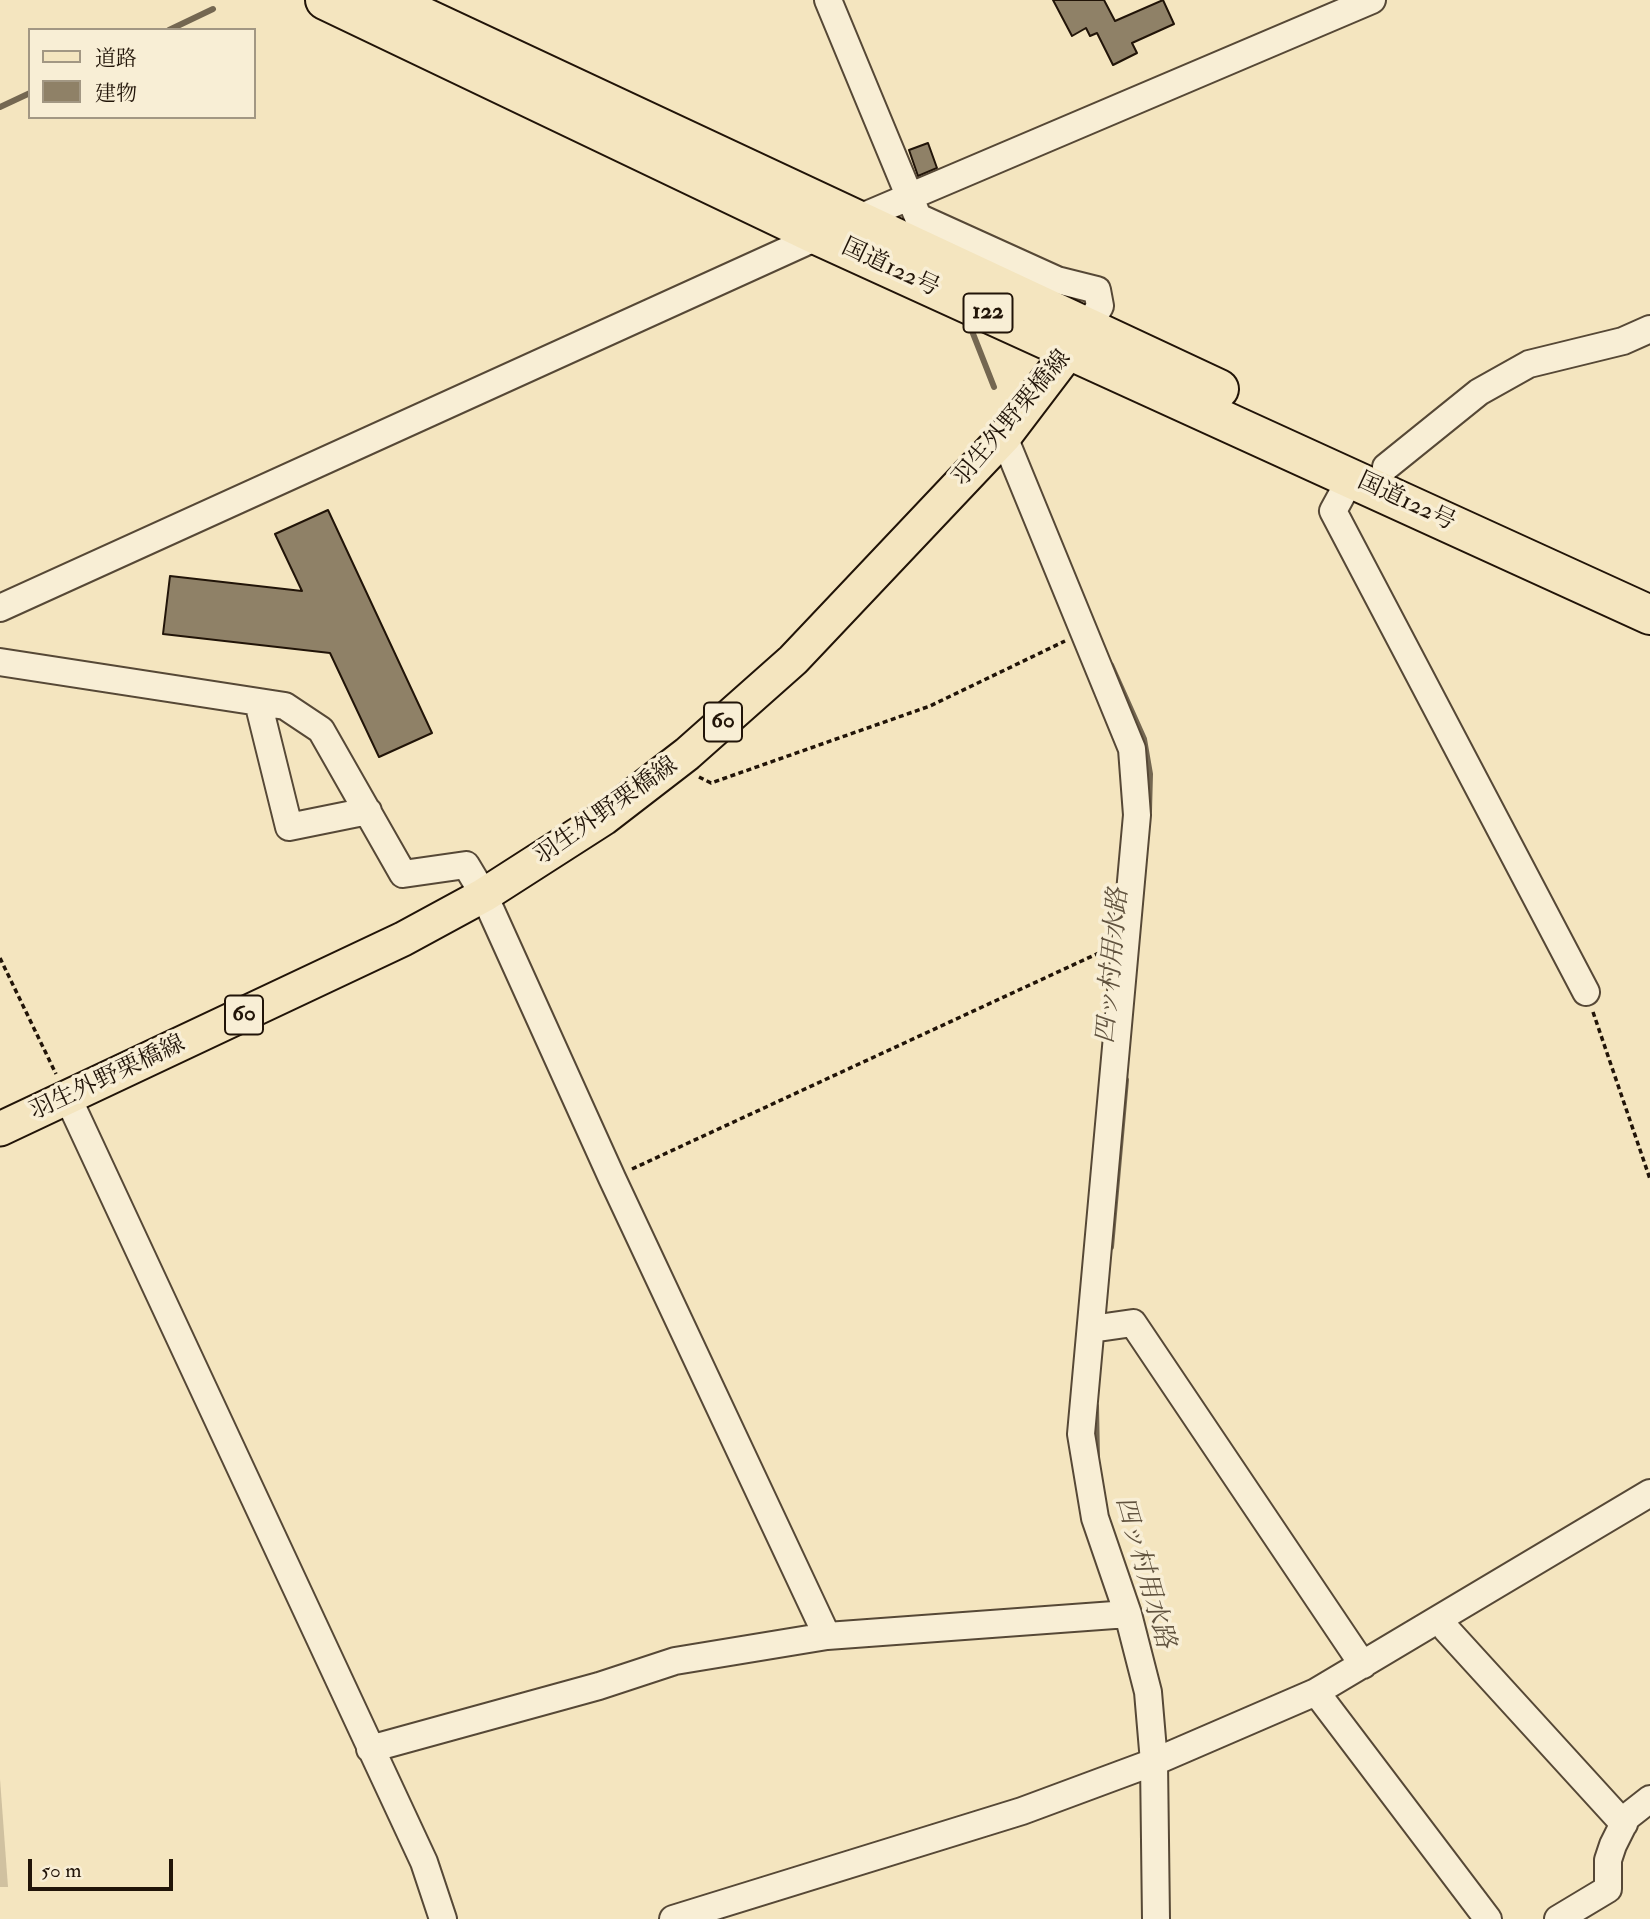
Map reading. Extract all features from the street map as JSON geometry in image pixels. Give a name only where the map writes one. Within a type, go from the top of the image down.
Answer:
[{"type":"highway","name":"国道122号","points":[[325,0],[819,236],[1080,339]]},
{"type":"highway","name":"国道122号","points":[[387,0],[857,219],[1080,339],[1368,473],[1650,615]]},
{"type":"highway","name":"国道122号","points":[[1368,473],[1650,586]]},
{"type":"main road","name":"羽生外野栗橋線","points":[[0,1129],[321,979],[484,895],[604,818],[674,764],[793,660],[1004,437],[1080,339]]},
{"type":"street","points":[[828,0],[918,217],[1057,279],[1097,290],[1100,306],[1080,339]]},
{"type":"street","points":[[857,219],[1372,0]]},
{"type":"street","points":[[0,608],[819,236]]},
{"type":"street","points":[[1586,992],[1333,511],[1368,473],[1479,392],[1529,364],[1623,341],[1650,328]]},
{"type":"street","points":[[1004,437],[1086,631],[1132,749],[1137,815],[1081,1434],[1095,1518],[1128,1614],[1148,1692],[1154,1762],[1156,1919]]},
{"type":"street","points":[[0,662],[285,706],[321,730],[404,874],[466,865],[484,895],[612,1178],[827,1636]]},
{"type":"street","points":[[258,702],[289,827],[368,811]]},
{"type":"street","points":[[68,1098],[424,1862],[443,1919]]},
{"type":"street","points":[[1091,1329],[1133,1323],[1363,1665]]},
{"type":"street","points":[[673,1919],[1022,1811],[1154,1762],[1315,1692],[1650,1493]]},
{"type":"street","points":[[370,1748],[599,1686],[675,1661],[827,1636],[1128,1614]]},
{"type":"street","points":[[1440,1619],[1447,1630],[1624,1825]]},
{"type":"street","points":[[1315,1692],[1488,1919]]},
{"type":"street","points":[[1558,1919],[1608,1889],[1608,1860],[1627,1817],[1650,1799]]},
{"type":"path","points":[[674,764],[711,783],[930,706],[1086,631]]},
{"type":"path","points":[[612,1178],[1125,941]]},
{"type":"path","points":[[0,958],[68,1098]]},
{"type":"path","points":[[1586,992],[1650,1178]]},
{"type":"shaded area","points":[[0,1779],[8,1887],[0,1887]]},
{"type":"building","points":[[1053,0],[1104,0],[1115,21],[1163,0],[1174,24],[1132,43],[1137,53],[1113,65],[1097,33],[1090,36],[1086,28],[1072,36]]},
{"type":"building","points":[[928,143],[937,168],[918,176],[909,150]]},
{"type":"building","points":[[328,510],[432,733],[379,757],[330,653],[163,634],[170,576],[302,591],[275,534]]},
{"type":"waterway","name":"四ッ村用水路","points":[[173,28],[213,9]]},
{"type":"waterway","name":"四ッ村用水路","points":[[0,107],[28,94]]},
{"type":"waterway","name":"四ッ村用水路","points":[[970,326],[994,387]]},
{"type":"waterway","name":"四ッ村用水路","points":[[1111,665],[1144,739],[1150,774],[1149,811]]},
{"type":"waterway","name":"四ッ村用水路","points":[[1111,1247],[1126,1080]]},
{"type":"waterway","name":"四ッ村用水路","points":[[1096,1406],[1097,1458]]}]
